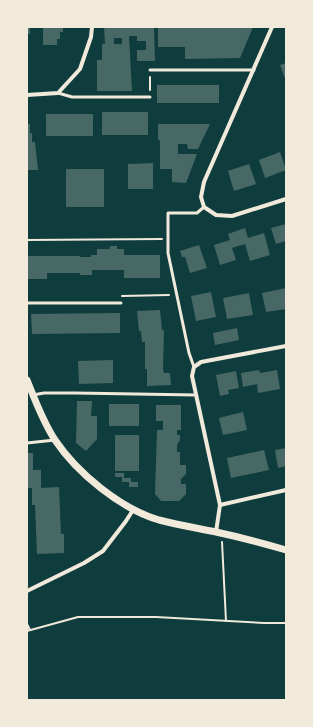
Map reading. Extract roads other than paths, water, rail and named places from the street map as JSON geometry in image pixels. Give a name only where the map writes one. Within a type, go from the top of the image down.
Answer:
[{"type":"street","points":[[27,95],[58,93],[80,69],[91,37],[92,27]]},
{"type":"street","points":[[272,27],[204,182],[201,197],[204,207],[216,215],[232,216],[286,199]]},
{"type":"street","points":[[219,533],[220,505],[192,376],[194,367],[201,362],[286,346]]},
{"type":"street","points":[[27,380],[43,418],[55,440],[75,464],[98,486],[133,510],[158,520],[219,533],[286,550]]},
{"type":"street","points":[[220,505],[286,490]]},
{"type":"street","points":[[27,591],[84,563],[103,551],[133,510]]},
{"type":"lane","points":[[150,70],[254,70]]},
{"type":"lane","points":[[58,93],[72,98],[150,97]]},
{"type":"lane","points":[[194,367],[189,353],[168,253],[168,213],[197,213],[204,207]]},
{"type":"lane","points":[[27,303],[121,303]]},
{"type":"lane","points":[[33,395],[44,393],[196,395]]},
{"type":"lane","points":[[27,443],[55,440]]}]
